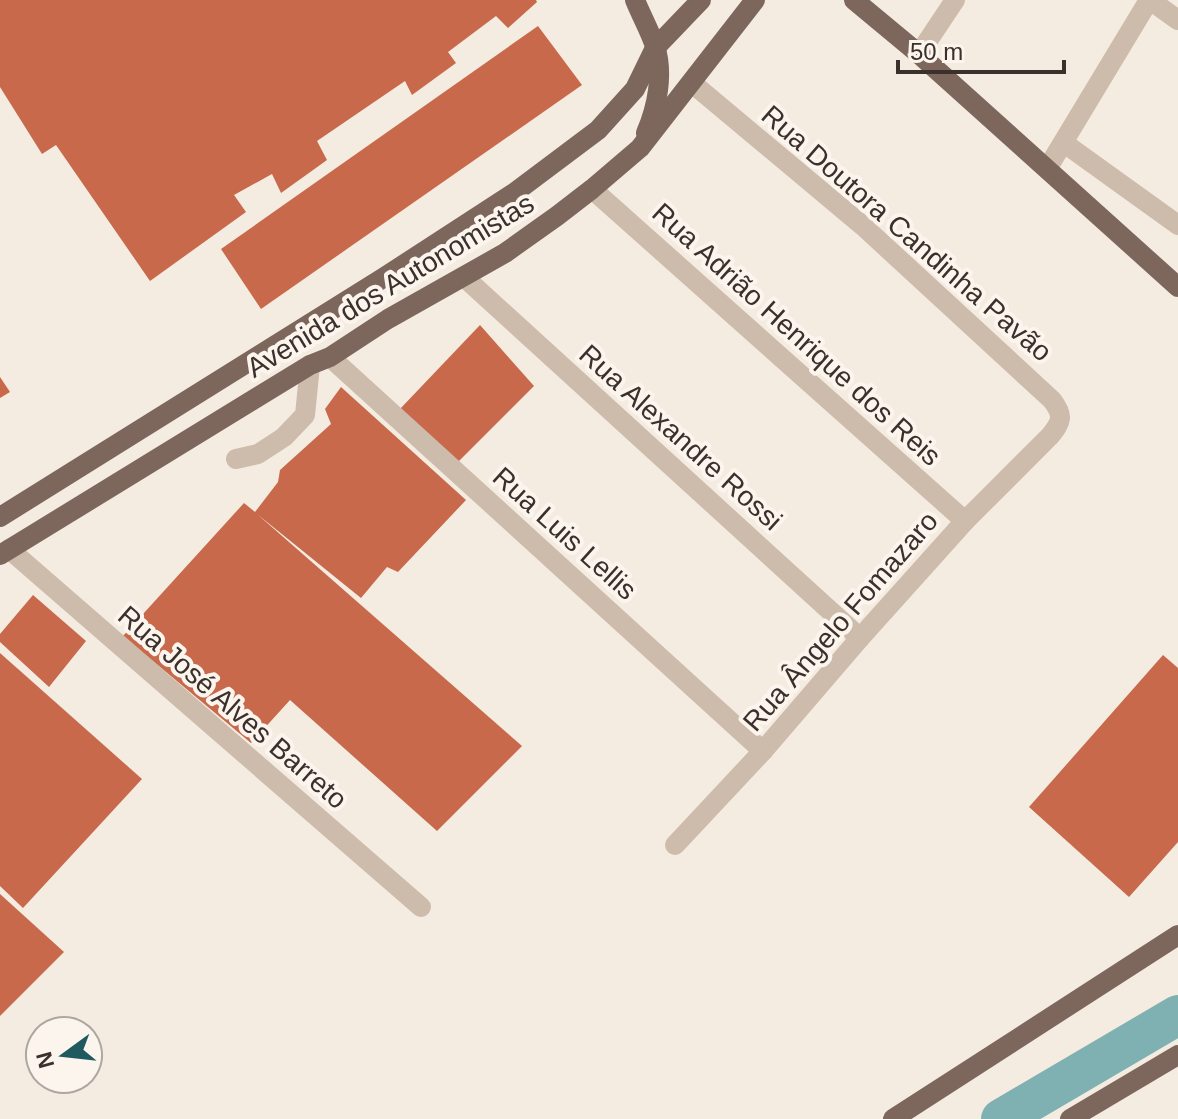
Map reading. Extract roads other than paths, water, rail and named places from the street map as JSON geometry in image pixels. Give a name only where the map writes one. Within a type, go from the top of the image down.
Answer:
[{"type":"main road","points":[[635,0],[655,48],[659,67],[654,113],[640,148]]},
{"type":"main road","name":"Avenida dos Autonomistas","points":[[0,517],[514,193],[598,130],[635,89],[655,48],[701,0]]},
{"type":"main road","name":"Avenida dos Autonomistas","points":[[5,552],[310,365],[330,357],[388,319],[464,277],[557,216],[640,148],[755,0]]},
{"type":"main road","points":[[854,0],[919,54],[1178,287]]},
{"type":"main road","points":[[893,1119],[1178,935]]},
{"type":"main road","points":[[1070,1119],[1178,1055]]},
{"type":"street","points":[[919,54],[955,0]]},
{"type":"street","points":[[1047,169],[1150,0],[1178,20]]},
{"type":"street","name":"Rua Doutora Candinha Pavão","points":[[692,83],[863,226],[1052,400],[1061,417],[1050,436]]},
{"type":"street","points":[[1064,143],[1178,225]]},
{"type":"street","name":"Rua Adrião Henrique dos Reis","points":[[592,189],[965,521]]},
{"type":"street","name":"Rua Alexandre Rossi","points":[[464,277],[860,638]]},
{"type":"street","name":"Rua Luis Lellis","points":[[330,357],[763,751]]},
{"type":"street","points":[[236,459],[258,454],[284,437],[305,415],[310,365]]},
{"type":"street","name":"Rua Ângelo Fomazaro","points":[[675,845],[763,751],[965,521],[1050,436]]},
{"type":"street","name":"Rua José Alves Barreto","points":[[5,552],[421,907]]},
{"type":"waterway","points":[[1001,1119],[1178,1015]]}]
